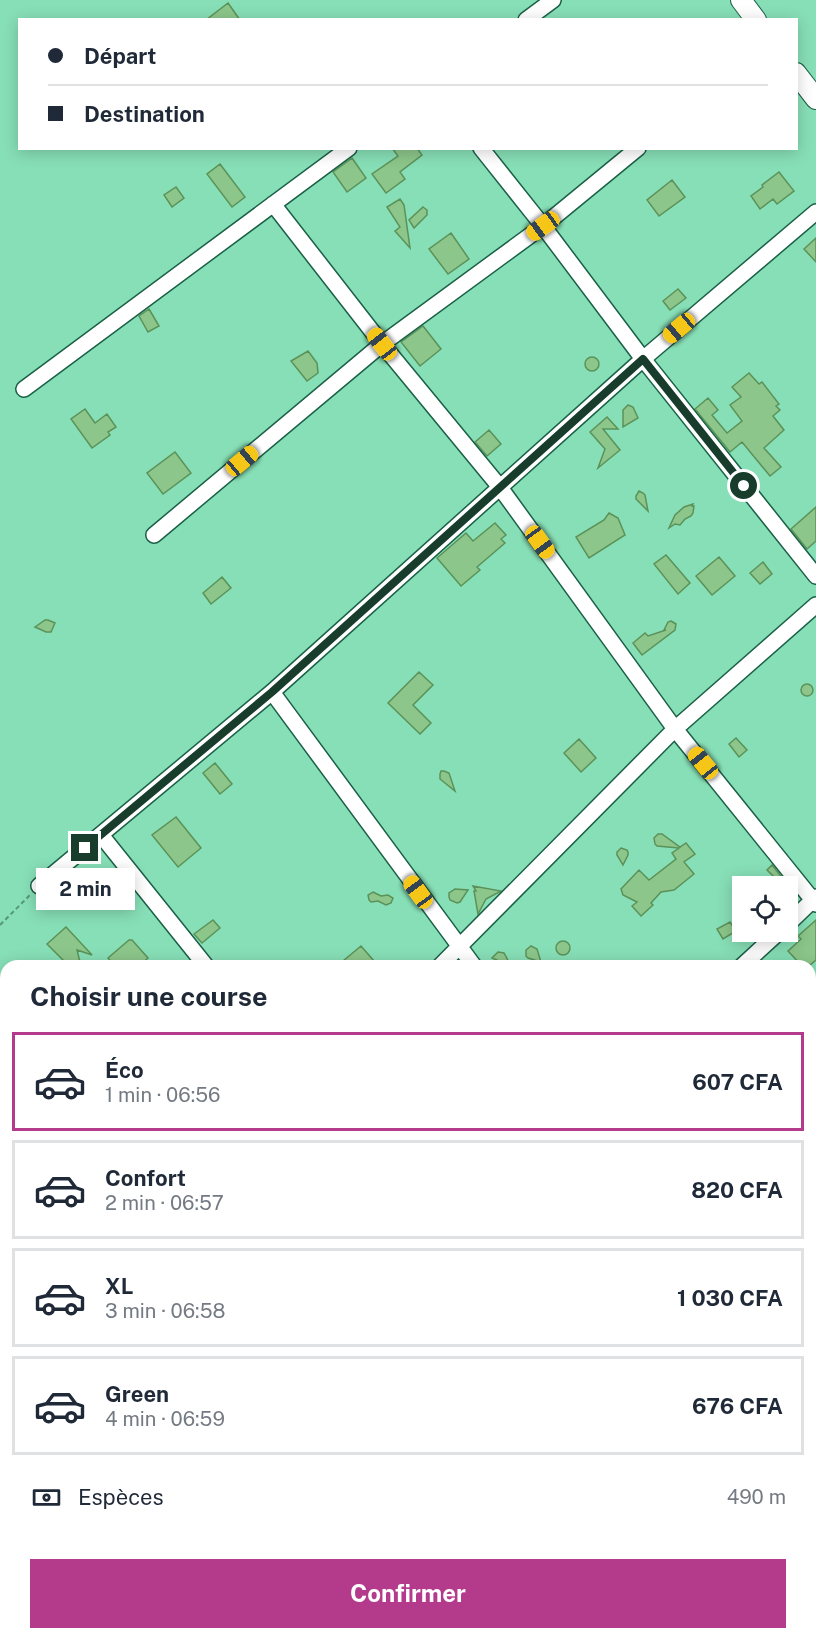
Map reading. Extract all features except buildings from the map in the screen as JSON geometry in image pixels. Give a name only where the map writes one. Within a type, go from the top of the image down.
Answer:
[{"type":"street","points":[[529,18],[553,0]]},
{"type":"street","points":[[741,0],[754,18]]},
{"type":"street","points":[[798,76],[816,99]]},
{"type":"street","points":[[24,389],[346,150]]},
{"type":"street","points":[[483,150],[643,359],[816,576]]},
{"type":"street","points":[[154,535],[382,344],[543,226],[636,150]]},
{"type":"street","points":[[273,204],[382,344],[500,486],[675,729],[815,900],[798,915]]},
{"type":"street","points":[[39,886],[272,692],[643,359],[816,212]]},
{"type":"street","points":[[446,960],[675,729],[816,605]]},
{"type":"street","points":[[272,692],[469,960]]},
{"type":"street","points":[[101,835],[201,960]]},
{"type":"street","points":[[749,960],[768,942]]},
{"type":"path","points":[[0,925],[39,886]]},
{"type":"route","points":[[85,848],[272,692],[643,359],[744,486]]}]
